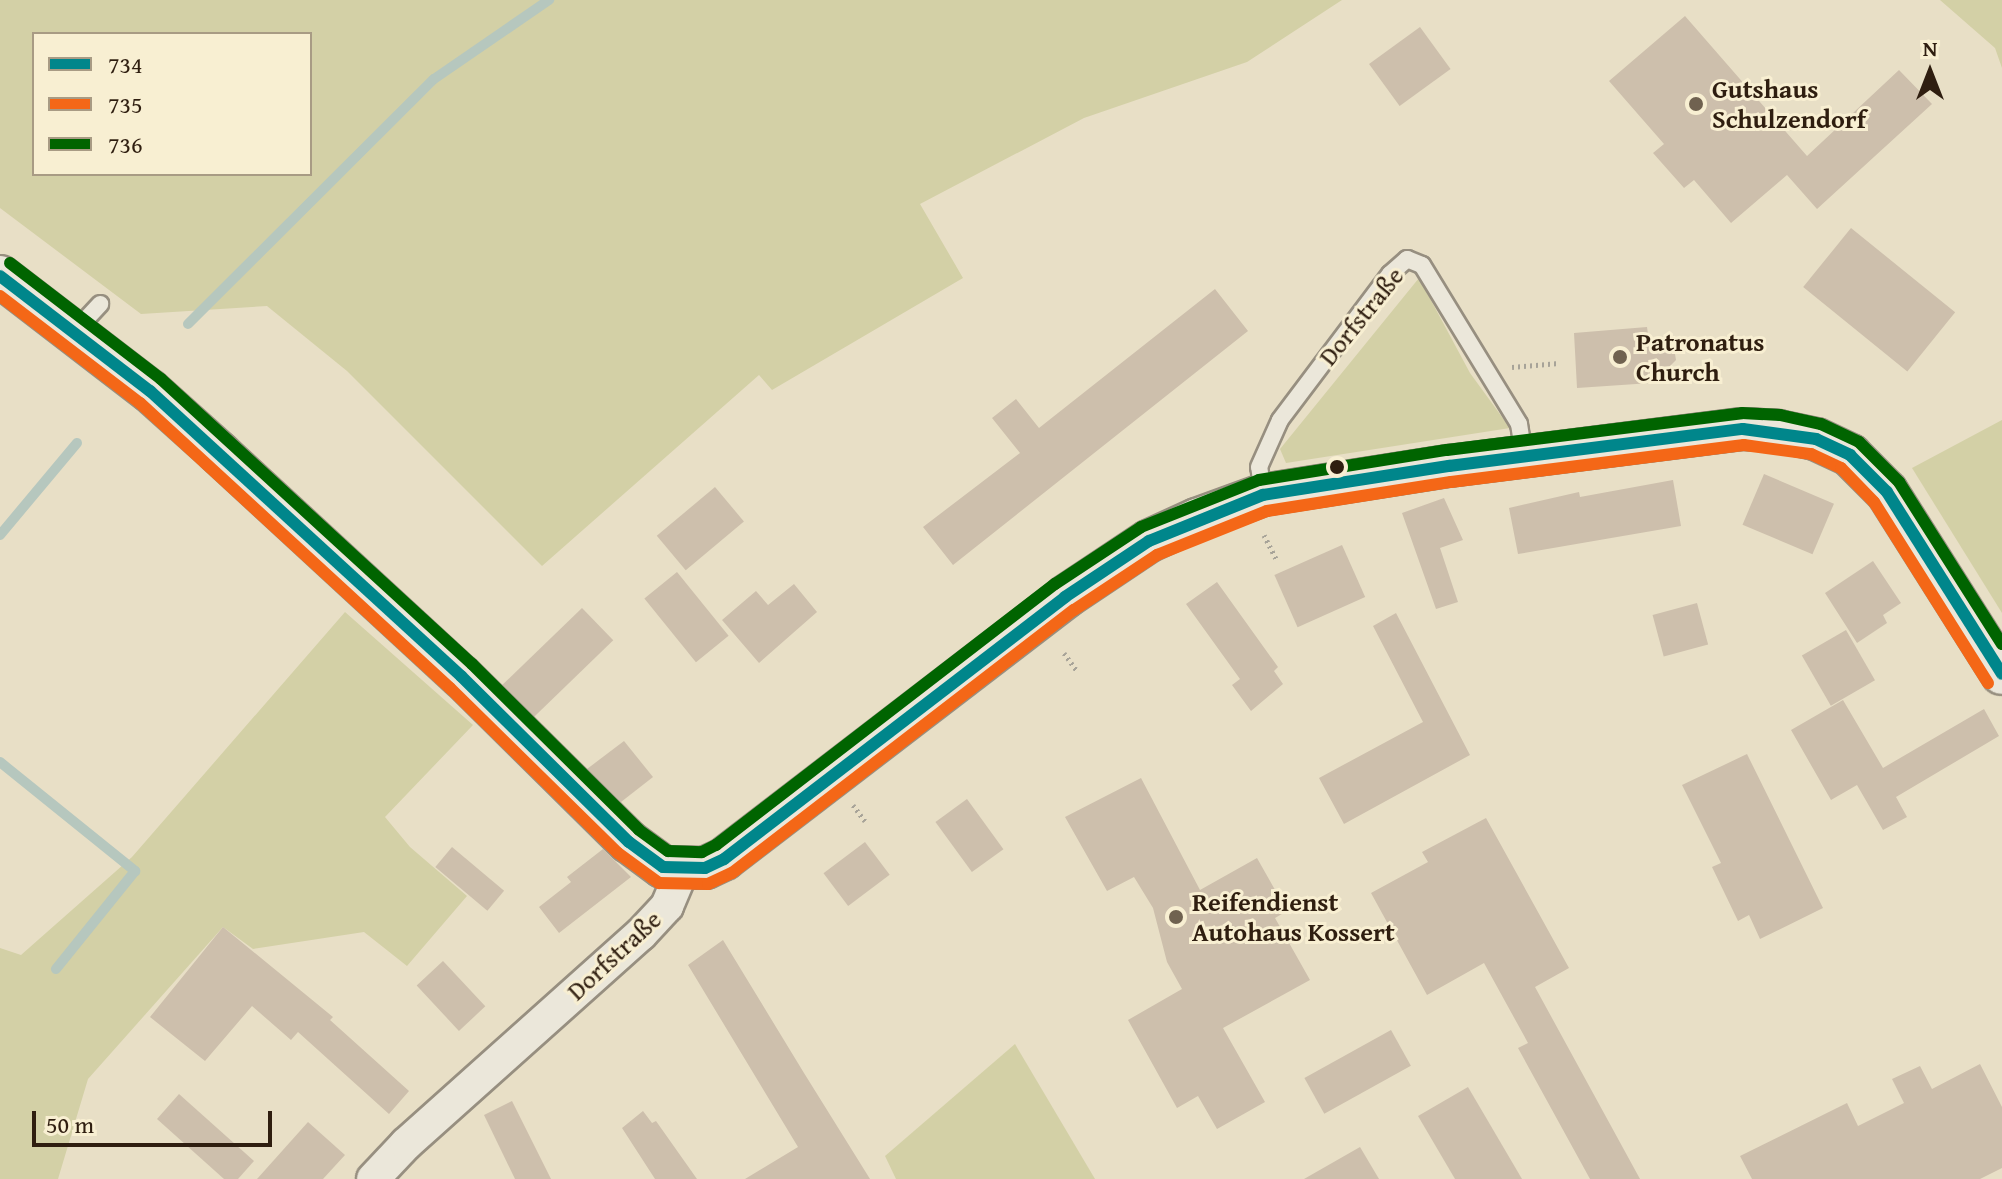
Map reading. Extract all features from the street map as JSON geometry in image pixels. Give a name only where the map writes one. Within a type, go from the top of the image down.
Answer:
[{"type":"street","points":[[0,276],[88,318],[150,391],[394,613],[629,842],[650,860],[682,870],[705,868],[724,859],[1100,572],[1149,541],[1197,519],[1263,495],[1524,455],[1743,429],[1778,431],[1816,439],[1850,455],[1887,492],[2002,674]]},
{"type":"street","name":"Dorfstraße","points":[[373,1179],[406,1144],[641,934],[667,906],[682,870]]},
{"type":"lane","name":"Dorfstraße","points":[[1263,495],[1259,467],[1280,420],[1390,274],[1407,259],[1422,265],[1519,424],[1524,455]]},
{"type":"path","points":[[1483,369],[1559,363]]},
{"type":"path","points":[[1264,535],[1277,561]]},
{"type":"path","points":[[1064,653],[1077,671]]},
{"type":"path","points":[[853,804],[865,821]]},
{"type":"shaded area","points":[[0,0],[1342,0],[1247,62],[1084,118],[920,204],[963,278],[772,390],[759,375],[542,566],[347,371],[267,306],[141,314],[0,208]]},
{"type":"shaded area","points":[[1940,0],[2002,0],[2002,68],[1995,48]]},
{"type":"shaded area","points":[[1419,278],[1470,373],[1510,428],[1286,463],[1280,449]]},
{"type":"shaded area","points":[[2002,420],[2002,613],[1912,468]]},
{"type":"shaded area","points":[[345,612],[473,725],[385,817],[410,847],[467,896],[407,966],[364,932],[253,949],[223,927],[88,1079],[58,1179],[0,1179],[0,948],[21,955],[132,857]]},
{"type":"shaded area","points":[[1015,1044],[1095,1179],[896,1179],[885,1156]]},
{"type":"building","name":"Gutshaus Schulzendorf","points":[[1685,16],[1807,156],[1899,70],[1932,104],[1817,209],[1787,175],[1731,223],[1694,180],[1684,188],[1653,153],[1664,144],[1609,81]]},
{"type":"building","points":[[1420,27],[1451,69],[1400,106],[1369,64]]},
{"type":"building","points":[[1851,228],[1955,312],[1907,371],[1803,287]]},
{"type":"building","points":[[1215,289],[1248,331],[953,565],[923,527],[1020,453],[992,418],[1016,399],[1039,428]]},
{"type":"building","name":"Patronatus Church","points":[[1647,327],[1649,341],[1666,340],[1674,348],[1676,360],[1667,369],[1651,371],[1651,383],[1577,388],[1574,333]]},
{"type":"building","points":[[1764,474],[1834,504],[1812,554],[1743,525]]},
{"type":"building","points":[[1673,480],[1681,526],[1518,554],[1509,508],[1579,492],[1580,497]]},
{"type":"building","points":[[715,487],[744,521],[686,570],[657,536]]},
{"type":"building","points":[[1444,498],[1463,540],[1440,548],[1458,602],[1436,609],[1402,513]]},
{"type":"building","points":[[1342,545],[1365,597],[1298,627],[1274,575]]},
{"type":"building","points":[[1873,561],[1901,603],[1883,615],[1887,623],[1857,643],[1825,593]]},
{"type":"building","points":[[677,572],[729,636],[696,662],[644,598]]},
{"type":"building","points":[[1217,582],[1278,667],[1274,671],[1283,684],[1251,711],[1232,685],[1240,679],[1186,604]]},
{"type":"building","points":[[794,584],[817,612],[759,663],[722,620],[756,591],[768,605]]},
{"type":"building","points":[[1697,603],[1708,645],[1664,656],[1653,615]]},
{"type":"building","points":[[582,608],[613,640],[533,717],[502,685]]},
{"type":"building","points":[[1396,613],[1470,755],[1344,824],[1319,778],[1423,722],[1373,626]]},
{"type":"building","points":[[1846,630],[1875,680],[1831,706],[1802,656]]},
{"type":"building","points":[[1843,700],[1883,768],[1984,709],[1999,736],[1896,797],[1907,817],[1883,830],[1857,785],[1831,800],[1791,730]]},
{"type":"building","points":[[624,741],[653,777],[621,802],[587,769]]},
{"type":"building","points":[[1747,754],[1823,908],[1760,939],[1749,915],[1738,921],[1712,867],[1721,863],[1682,785]]},
{"type":"building","points":[[1141,778],[1200,890],[1257,858],[1287,911],[1275,918],[1310,980],[1223,1028],[1265,1102],[1217,1129],[1198,1096],[1177,1108],[1128,1020],[1182,989],[1167,962],[1153,908],[1134,877],[1107,891],[1065,817]]},
{"type":"building","points":[[967,799],[1003,849],[972,872],[935,822]]},
{"type":"building","points":[[1486,818],[1569,968],[1535,987],[1640,1179],[1590,1179],[1518,1048],[1528,1043],[1484,963],[1427,995],[1371,893],[1428,862],[1422,852]]},
{"type":"building","points":[[865,842],[890,875],[848,906],[823,873]]},
{"type":"building","points":[[452,847],[504,891],[487,911],[435,867]]},
{"type":"building","points":[[603,849],[631,877],[559,933],[539,907],[571,882],[567,877]]},
{"type":"building","points":[[223,927],[333,1017],[330,1020],[409,1091],[389,1114],[298,1032],[291,1040],[252,1006],[205,1061],[150,1017]]},
{"type":"building","points":[[723,940],[870,1179],[745,1179],[798,1147],[688,965]]},
{"type":"building","points":[[443,961],[485,1006],[459,1031],[417,986]]},
{"type":"building","points":[[1391,1030],[1411,1066],[1324,1114],[1304,1078]]},
{"type":"building","points":[[1980,1064],[2002,1107],[2002,1168],[1980,1179],[1752,1179],[1740,1156],[1847,1103],[1858,1126],[1904,1103],[1892,1079],[1920,1066],[1932,1089]]},
{"type":"building","points":[[1468,1087],[1522,1179],[1455,1179],[1418,1116]]},
{"type":"building","points":[[179,1094],[254,1161],[238,1179],[224,1179],[157,1119]]},
{"type":"building","points":[[512,1101],[551,1179],[515,1179],[484,1115]]},
{"type":"building","points":[[643,1111],[652,1123],[656,1121],[697,1179],[655,1179],[622,1128]]},
{"type":"building","points":[[308,1122],[345,1155],[323,1179],[257,1179]]},
{"type":"building","points":[[1360,1147],[1379,1179],[1304,1179]]},
{"type":"waterway","points":[[188,324],[434,79],[549,0]]},
{"type":"waterway","points":[[0,535],[77,443]]},
{"type":"waterway","points":[[0,762],[135,871],[56,969]]},
{"type":"transit line","name":"736","points":[[10,263],[161,379],[472,664],[639,830],[668,851],[702,852],[716,845],[1055,584],[1141,527],[1259,480],[1447,450],[1742,413],[1780,415],[1821,424],[1859,442],[1899,482],[2002,644]]},
{"type":"transit line","name":"734","points":[[0,276],[150,391],[461,676],[629,842],[663,867],[705,868],[724,859],[1065,597],[1149,541],[1263,495],[1449,466],[1743,429],[1816,439],[1850,455],[1887,492],[2002,674]]},
{"type":"transit line","name":"735","points":[[0,296],[140,403],[450,688],[618,853],[659,883],[708,884],[732,873],[1074,610],[1157,555],[1267,511],[1451,482],[1744,445],[1811,454],[1841,468],[1874,502],[1988,683]]},
{"type":"place","name":"Gutshaus Schulzendorf","points":[[1696,104]]},
{"type":"place","name":"Patronatus Church","points":[[1620,357]]},
{"type":"place","name":"Reifendienst Autohaus Kossert","points":[[1176,917]]}]
